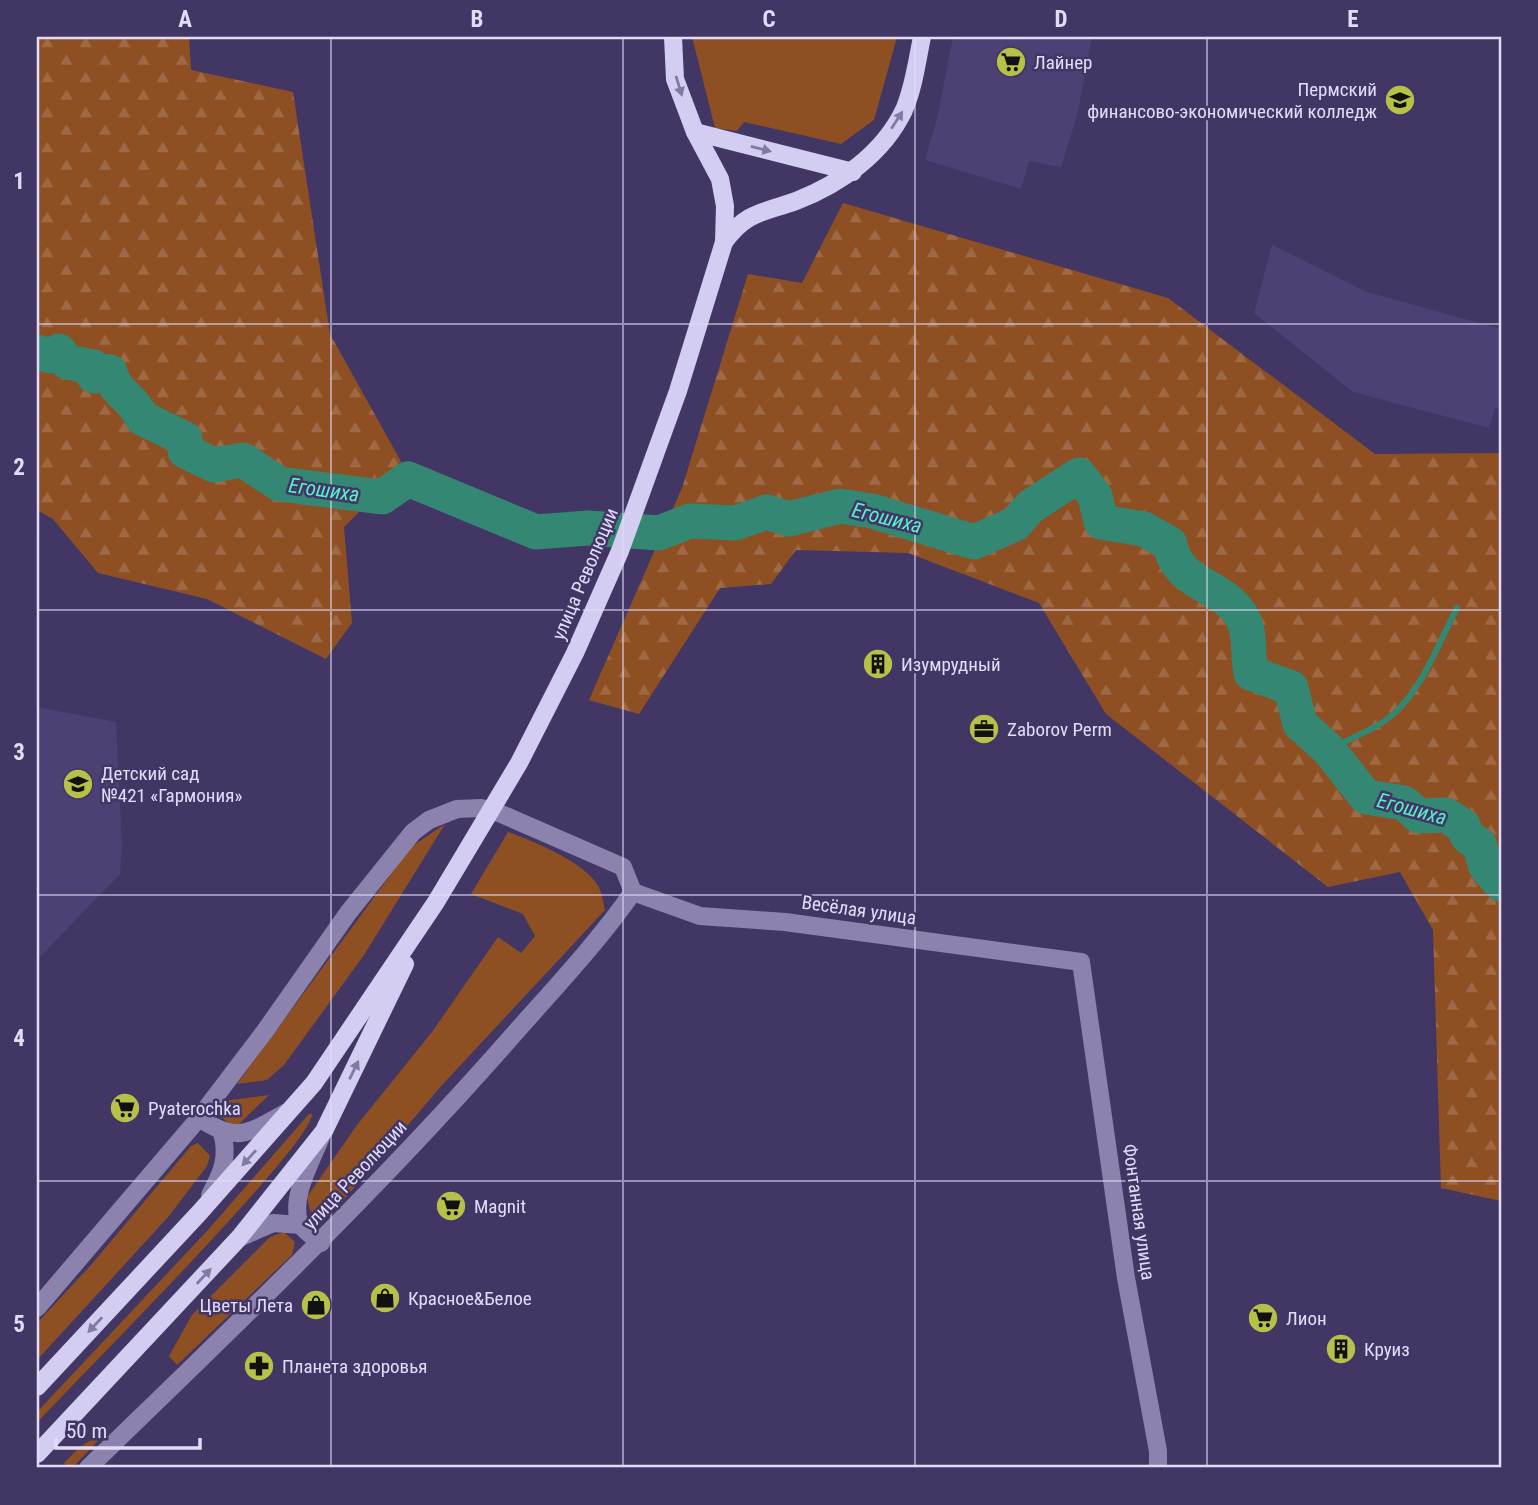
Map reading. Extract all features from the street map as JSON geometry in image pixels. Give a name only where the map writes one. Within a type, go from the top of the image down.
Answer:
[{"type":"main road","name":"улица Революции","points":[[37,1387],[200,1212],[314,1083],[436,902],[519,763],[575,653],[620,551],[678,391],[724,242],[725,206],[720,179],[695,132],[675,79],[673,37]]},
{"type":"main road","name":"улица Революции","points":[[724,242],[737,225],[757,212],[826,189],[853,172],[883,142],[903,110],[922,37]]},
{"type":"main road","points":[[695,132],[853,172]]},
{"type":"main road","name":"улица Революции","points":[[37,1454],[239,1238],[324,1131],[436,902]]},
{"type":"street","points":[[37,1308],[199,1118],[265,1031],[348,913],[413,832],[429,820],[457,809],[481,808],[499,813],[623,867],[633,892]]},
{"type":"street","name":"Весёлая улица","points":[[633,892],[700,916],[785,922],[1082,962]]},
{"type":"street","name":"улица Революции","points":[[88,1468],[321,1243],[480,1073],[613,921],[633,892]]},
{"type":"street","name":"Фонтанная улица","points":[[1082,962],[1126,1278],[1158,1451],[1158,1468]]},
{"type":"street","points":[[199,1118],[222,1133],[235,1135],[263,1126],[294,1107]]},
{"type":"street","points":[[321,1243],[301,1225],[298,1209],[302,1186],[324,1131]]},
{"type":"street","points":[[200,1212],[221,1175],[227,1151],[222,1133]]},
{"type":"street","points":[[239,1238],[273,1223],[301,1225]]},
{"type":"shaded area","points":[[953,37],[1092,37],[1077,116],[1061,167],[1029,161],[1021,189],[925,160],[937,119]]},
{"type":"shaded area","points":[[1272,245],[1367,292],[1501,329],[1501,409],[1495,408],[1489,428],[1353,392],[1254,313]]},
{"type":"shaded area","name":"Детский сад №421 «Гармония»","points":[[37,707],[116,722],[122,847],[120,874],[37,960]]},
{"type":"green space","points":[[37,37],[189,37],[191,70],[293,92],[330,334],[404,467],[344,527],[352,623],[326,659],[207,599],[98,573],[53,519],[37,510]]},
{"type":"green space","points":[[692,37],[897,37],[874,120],[841,144],[744,122],[737,131],[715,128]]},
{"type":"green space","points":[[843,203],[1168,298],[1375,454],[1501,453],[1501,1201],[1441,1188],[1433,930],[1400,872],[1328,887],[1106,714],[1039,603],[908,553],[796,550],[771,584],[720,588],[639,714],[589,700],[682,488],[748,274],[802,283]]},
{"type":"green space","points":[[445,824],[364,955],[284,1065],[267,1080],[237,1084],[411,847]]},
{"type":"green space","points":[[508,832],[543,846],[580,867],[597,884],[605,910],[443,1084],[336,1209],[316,1217],[310,1210],[307,1197],[357,1125],[432,1032],[498,937],[521,953],[535,936],[523,914],[471,894]]},
{"type":"green space","points":[[269,1095],[239,1124],[231,1125],[221,1117],[224,1101]]},
{"type":"green space","points":[[309,1114],[312,1114],[302,1134],[275,1169],[188,1265],[37,1423],[37,1412],[207,1231]]},
{"type":"green space","points":[[198,1143],[210,1156],[207,1166],[169,1216],[37,1360],[37,1323],[91,1265],[191,1146]]},
{"type":"green space","points":[[284,1232],[295,1242],[292,1255],[177,1365],[169,1356],[192,1315],[270,1237]]},
{"type":"green space","points":[[111,1427],[72,1468],[68,1468],[64,1463],[80,1447]]},
{"type":"waterway","name":"Егошиха","points":[[37,352],[50,356],[59,351],[67,362],[93,367],[94,376],[100,371],[110,372],[116,385],[142,418],[185,439],[185,451],[214,465],[243,460],[279,484],[382,497],[408,479],[536,532],[588,528],[659,533],[690,521],[735,523],[767,512],[789,519],[840,506],[872,511],[974,542],[1015,524],[1030,507],[1079,475],[1095,496],[1101,522],[1144,529],[1170,544],[1174,558],[1182,569],[1235,607],[1247,631],[1251,673],[1291,688],[1300,724],[1329,750],[1366,797],[1404,803],[1419,816],[1446,815],[1463,826],[1468,837],[1479,844],[1486,867],[1501,884]]},
{"type":"waterway","points":[[1329,750],[1370,730],[1396,712],[1426,670],[1457,608]]},
{"type":"place","name":"Лайнер","points":[[1011,62]]},
{"type":"place","name":"Пермский финансово-экономический колледж","points":[[1400,100]]},
{"type":"place","name":"Изумрудный","points":[[878,664]]},
{"type":"place","name":"Zaborov Perm","points":[[984,729]]},
{"type":"place","name":"Детский сад №421 «Гармония»","points":[[78,784]]},
{"type":"place","name":"Pyaterochka","points":[[125,1108]]},
{"type":"place","name":"Magnit","points":[[451,1206]]},
{"type":"place","name":"Красное&Белое","points":[[385,1298]]},
{"type":"place","name":"Цветы Лета","points":[[316,1305]]},
{"type":"place","name":"Лион","points":[[1263,1318]]},
{"type":"place","name":"Круиз","points":[[1341,1349]]},
{"type":"place","name":"Планета здоровья","points":[[259,1366]]}]
